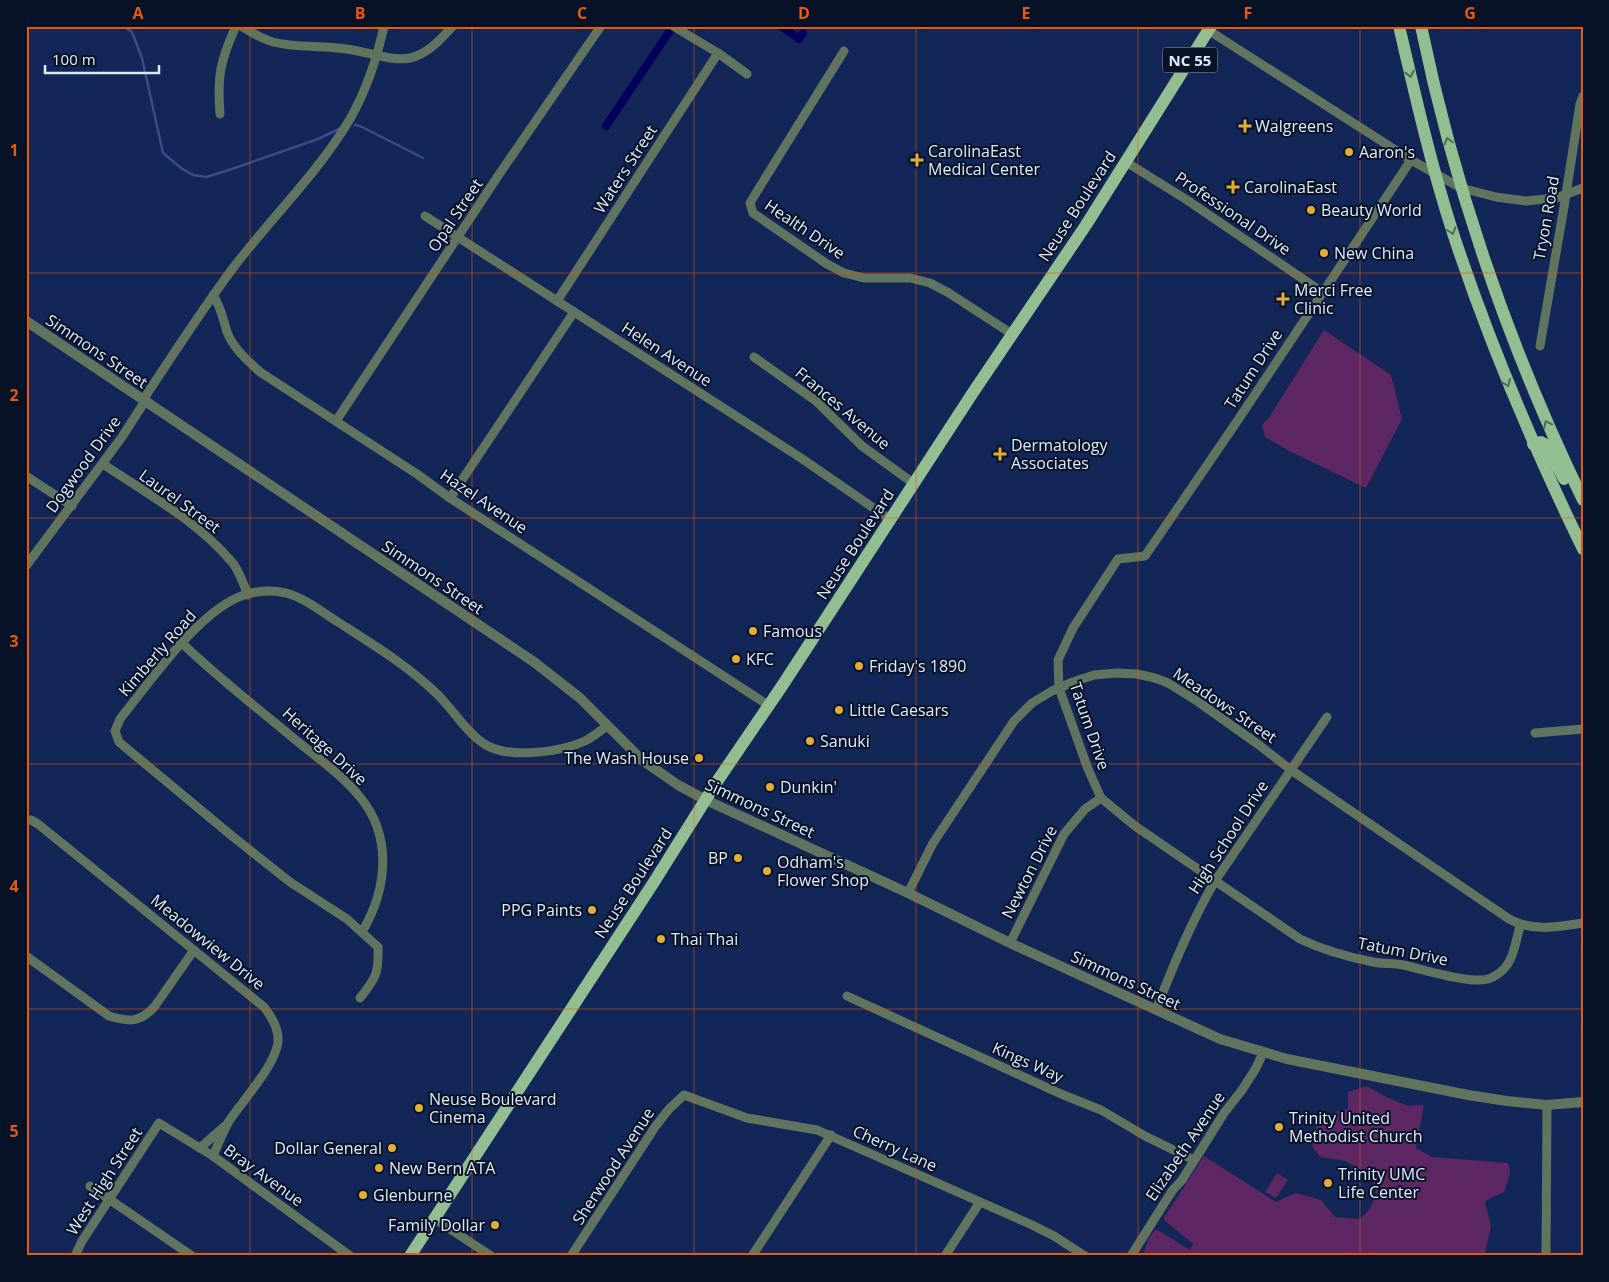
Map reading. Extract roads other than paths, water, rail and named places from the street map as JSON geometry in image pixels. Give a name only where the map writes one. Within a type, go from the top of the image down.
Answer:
[{"type":"main road","points":[[1399,26],[1435,174],[1478,305],[1502,370],[1533,444],[1583,549]]},
{"type":"main road","points":[[1421,26],[1443,123],[1479,245],[1516,350],[1541,410],[1583,500]]},
{"type":"main road","name":"Neuse Boulevard","points":[[410,1256],[768,705],[891,520],[913,483],[1086,225],[1210,28]]},
{"type":"main road","points":[[1533,444],[1541,442],[1545,444],[1568,488],[1583,509]]},
{"type":"street","points":[[220,114],[219,72],[236,26]]},
{"type":"street","points":[[242,26],[257,36],[273,42],[345,48],[398,59],[412,58],[421,54],[437,43],[453,26]]},
{"type":"street","points":[[144,401],[213,295],[335,143],[354,109],[376,54],[384,26]]},
{"type":"street","name":"Opal Street","points":[[336,421],[600,26]]},
{"type":"street","points":[[673,26],[718,53],[747,74]]},
{"type":"street","points":[[1210,28],[1411,160],[1461,188],[1496,197],[1526,201],[1545,200],[1566,195],[1583,188]]},
{"type":"street","name":"Health Drive","points":[[844,51],[750,203],[753,213],[827,264],[844,272],[864,278],[910,278],[930,283],[949,293],[1012,334]]},
{"type":"street","name":"Waters Street","points":[[557,301],[718,53]]},
{"type":"street","name":"Tryon Road","points":[[1540,346],[1580,104],[1583,96]]},
{"type":"street","name":"Tatum Drive","points":[[1411,160],[1145,556],[1118,559],[1062,650],[1058,660],[1059,688],[1100,798],[1135,826],[1300,939],[1321,949],[1374,962],[1402,965],[1474,980],[1491,979],[1510,962],[1520,926]]},
{"type":"street","name":"Professional Drive","points":[[1126,162],[1187,200],[1322,292]]},
{"type":"street","name":"Helen Avenue","points":[[425,216],[801,458],[891,520]]},
{"type":"street","name":"Hazel Avenue","points":[[213,295],[219,304],[228,334],[244,358],[260,372],[768,705]]},
{"type":"street","points":[[450,498],[574,312]]},
{"type":"street","name":"Simmons Street","points":[[26,321],[534,662],[580,698],[630,749],[654,770],[706,800],[1220,1039],[1263,1053],[1507,1102],[1547,1105],[1583,1102]]},
{"type":"street","name":"Frances Avenue","points":[[754,356],[816,401],[862,446],[913,483]]},
{"type":"street","name":"Dogwood Drive","points":[[26,566],[103,464],[144,401]]},
{"type":"street","name":"Laurel Street","points":[[103,464],[190,523],[220,549],[232,562],[248,595]]},
{"type":"street","points":[[26,476],[72,506]]},
{"type":"street","name":"Kimberly Road","points":[[362,932],[347,919],[290,882],[119,742],[115,731],[120,720],[182,644],[210,616],[223,606],[248,595],[265,591],[286,593],[306,601],[374,645],[417,677],[436,693],[469,730],[486,745],[506,752],[528,752],[569,747],[587,740],[607,726]]},
{"type":"street","name":"Heritage Drive","points":[[182,644],[238,693],[255,705],[350,785],[362,799],[375,822],[383,846],[382,881],[362,932]]},
{"type":"street","name":"Meadows Street","points":[[908,893],[934,843],[1014,721],[1032,703],[1059,688],[1094,675],[1137,674],[1155,678],[1197,701],[1259,744],[1291,770],[1520,926],[1555,928],[1583,923]]},
{"type":"street","name":"High School Drive","points":[[1156,1010],[1172,968],[1214,881],[1328,717]]},
{"type":"street","points":[[1535,734],[1583,728]]},
{"type":"street","name":"Newton Drive","points":[[1010,943],[1064,834],[1085,808],[1100,798]]},
{"type":"street","name":"Meadowview Drive","points":[[26,820],[38,824],[264,1007],[272,1017],[278,1041],[275,1055],[228,1122],[213,1156]]},
{"type":"street","points":[[360,998],[374,981],[379,964],[378,947],[362,932]]},
{"type":"street","points":[[26,956],[108,1016],[122,1020],[137,1020],[155,1006],[194,950]]},
{"type":"street","name":"Kings Way","points":[[847,996],[1101,1110],[1146,1136],[1194,1160]]},
{"type":"street","name":"Elizabeth Avenue","points":[[1131,1256],[1233,1099],[1242,1090],[1263,1053]]},
{"type":"street","name":"Cherry Lane","points":[[684,1095],[747,1118],[798,1126],[831,1135],[1054,1236],[1085,1256]]},
{"type":"street","name":"Sherwood Avenue","points":[[571,1256],[668,1109],[684,1095]]},
{"type":"street","points":[[1546,1256],[1547,1105]]},
{"type":"street","name":"Meadowview Drive","points":[[200,1148],[228,1122]]},
{"type":"street","name":"Bray Avenue","points":[[159,1123],[213,1156],[350,1256]]},
{"type":"street","name":"West High Street","points":[[75,1256],[82,1240],[159,1123]]},
{"type":"street","points":[[752,1256],[831,1135]]},
{"type":"street","points":[[90,1186],[192,1256]]},
{"type":"street","points":[[944,1256],[980,1202]]},
{"type":"street","points":[[435,1219],[491,1256]]},
{"type":"waterway","points":[[123,26],[132,32],[142,58],[163,153],[193,175],[206,177],[226,171],[318,139],[339,129]]},
{"type":"waterway","points":[[781,26],[799,39],[803,33]]},
{"type":"waterway","points":[[606,126],[671,29]]},
{"type":"waterway","points":[[355,125],[423,158]]},
{"type":"place","name":"Walgreens","points":[[1245,126]]},
{"type":"place","name":"Aaron's","points":[[1349,152]]},
{"type":"place","name":"CarolinaEast Medical Center","points":[[917,160]]},
{"type":"place","name":"CarolinaEast","points":[[1233,187]]},
{"type":"place","name":"Beauty World","points":[[1311,210]]},
{"type":"place","name":"New China","points":[[1324,253]]},
{"type":"place","name":"Merci Free Clinic","points":[[1283,299]]},
{"type":"place","name":"Dermatology Associates","points":[[1000,454]]},
{"type":"place","name":"Famous","points":[[753,631]]},
{"type":"place","name":"KFC","points":[[736,659]]},
{"type":"place","name":"Friday's 1890","points":[[859,666]]},
{"type":"place","name":"Little Caesars","points":[[839,710]]},
{"type":"place","name":"Sanuki","points":[[810,741]]},
{"type":"place","name":"The Wash House","points":[[699,758]]},
{"type":"place","name":"Dunkin'","points":[[770,787]]},
{"type":"place","name":"BP","points":[[738,858]]},
{"type":"place","name":"Odham's Flower Shop","points":[[767,871]]},
{"type":"place","name":"PPG Paints","points":[[592,910]]},
{"type":"place","name":"Thai Thai","points":[[661,939]]},
{"type":"place","name":"Neuse Boulevard Cinema","points":[[419,1108]]},
{"type":"place","name":"Trinity United Methodist Church","points":[[1279,1127]]},
{"type":"place","name":"Dollar General","points":[[392,1148]]},
{"type":"place","name":"New Bern ATA","points":[[379,1168]]},
{"type":"place","name":"Trinity UMC Life Center","points":[[1328,1183]]},
{"type":"place","name":"Glenburne","points":[[363,1195]]},
{"type":"place","name":"Family Dollar","points":[[495,1225]]}]
